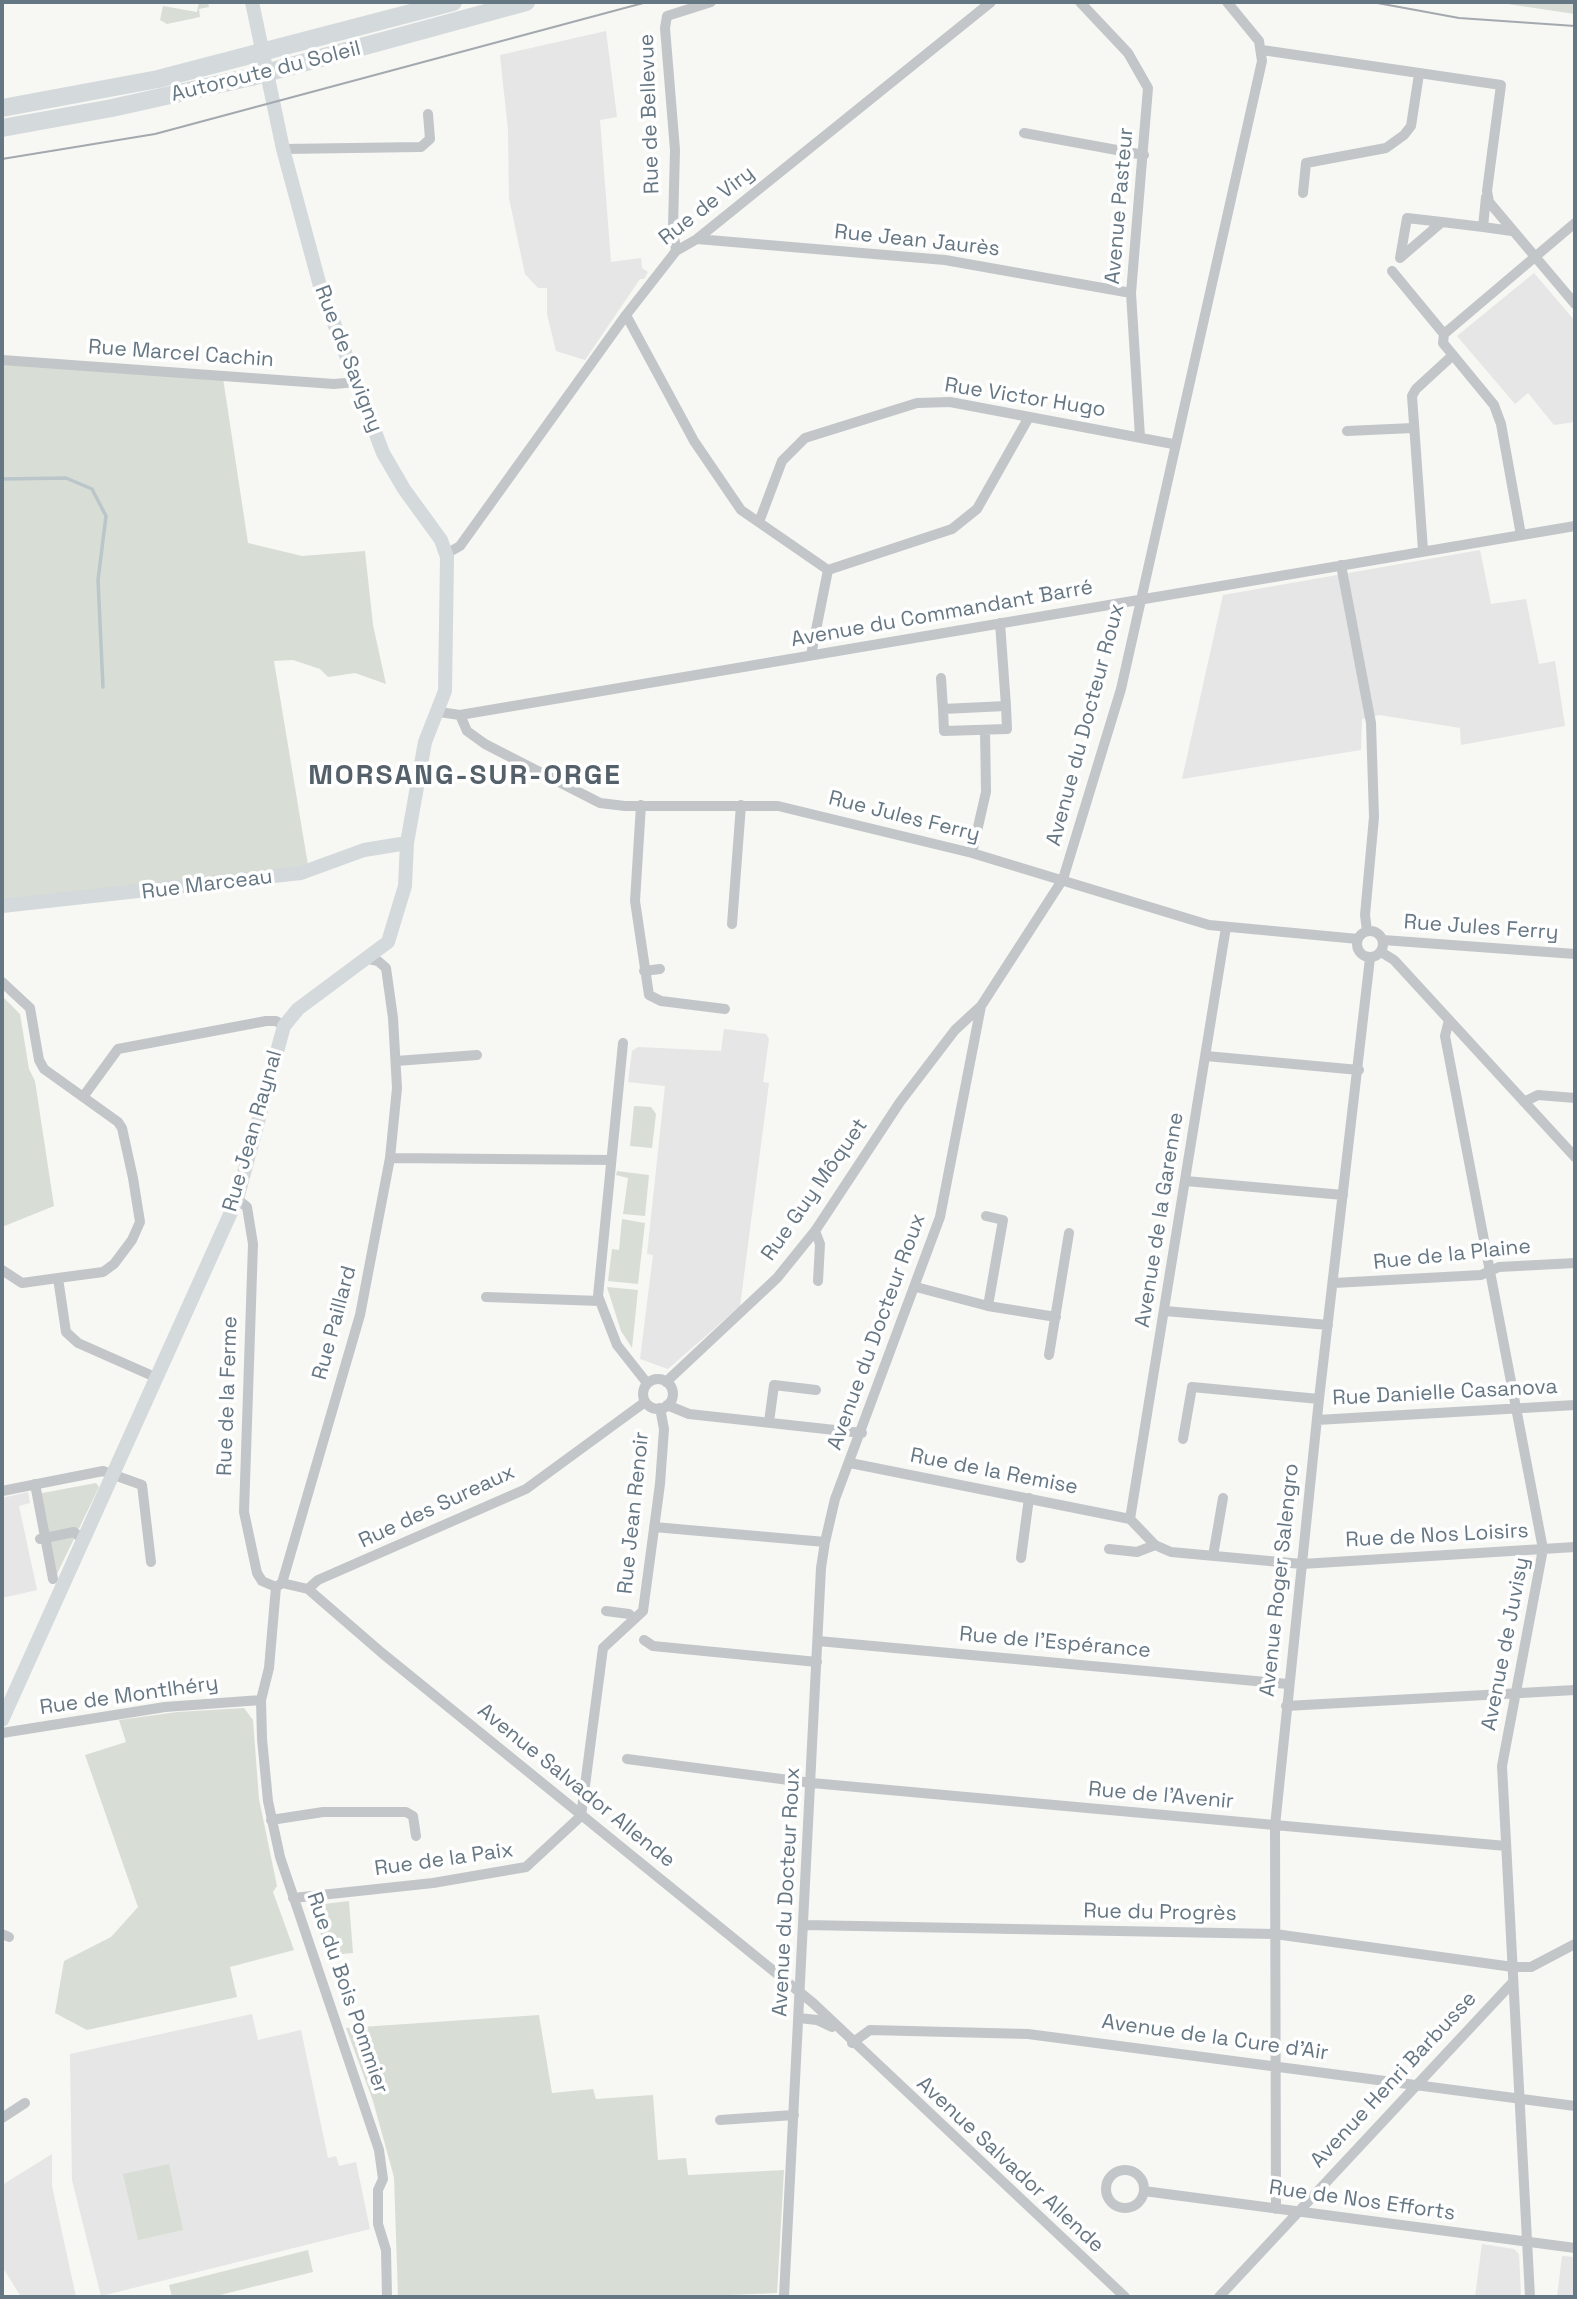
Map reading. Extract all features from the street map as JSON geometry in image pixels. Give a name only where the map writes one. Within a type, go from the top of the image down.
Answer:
[{"type":"highway","name":"Autoroute du Soleil","points":[[2,108],[111,89],[245,58],[453,2]]},
{"type":"highway","name":"Autoroute du Soleil","points":[[2,128],[112,108],[251,77],[526,2]]},
{"type":"main road","name":"Rue de Savigny","points":[[253,3],[283,149],[313,265],[391,468],[435,531],[446,554]]},
{"type":"main road","name":"Rue Jean Raynal","points":[[2,1720],[237,1199],[284,1026],[298,1009],[369,959],[388,942],[401,904],[407,843],[425,742],[439,712],[448,670],[449,574],[446,554]]},
{"type":"main road","name":"Rue Marceau","points":[[2,906],[301,873],[364,850],[407,843]]},
{"type":"street","name":"Rue de Bellevue","points":[[676,251],[673,227],[675,150],[665,29],[667,16],[711,2]]},
{"type":"street","name":"Rue de Viry","points":[[446,554],[460,545],[626,315],[676,251],[697,239],[991,2]]},
{"type":"street","name":"Avenue Pasteur","points":[[1080,2],[1143,75],[1149,100],[1131,293],[1140,437]]},
{"type":"street","points":[[1227,2],[1259,41],[1262,50],[1502,85],[1483,227]]},
{"type":"street","name":"Avenue du Docteur Roux","points":[[785,2297],[821,1568],[825,1542],[835,1499],[862,1433],[940,1217],[981,1006],[1063,880],[1107,739],[1141,599],[1262,50]]},
{"type":"street","points":[[1303,193],[1306,163],[1385,148],[1404,135],[1410,126],[1419,74]]},
{"type":"street","points":[[283,149],[421,147],[430,139],[428,114]]},
{"type":"street","points":[[1024,133],[1144,155]]},
{"type":"street","points":[[1487,191],[1489,202],[1575,304]]},
{"type":"street","points":[[1443,222],[1400,258],[1407,218],[1443,222],[1512,231]]},
{"type":"street","points":[[1521,535],[1499,415],[1490,399],[1443,343],[1444,334],[1575,223]]},
{"type":"street","name":"Rue Jean Jaurès","points":[[697,239],[945,260],[1131,293]]},
{"type":"street","points":[[1392,271],[1444,334]]},
{"type":"street","points":[[626,315],[694,441],[741,510],[828,570]]},
{"type":"street","points":[[1423,550],[1412,403],[1416,388],[1453,355]]},
{"type":"street","name":"Rue Marcel Cachin","points":[[2,360],[334,384],[357,382]]},
{"type":"street","name":"Rue Victor Hugo","points":[[759,522],[782,461],[805,438],[917,403],[950,401],[1174,444]]},
{"type":"street","points":[[828,570],[952,529],[977,509],[1029,417]]},
{"type":"street","points":[[1347,431],[1413,428]]},
{"type":"street","name":"Avenue du Commandant Barré","points":[[439,712],[460,715],[1575,526]]},
{"type":"street","points":[[1341,565],[1371,723],[1374,817],[1365,915],[1367,931]]},
{"type":"street","points":[[811,655],[828,570]]},
{"type":"street","points":[[941,678],[944,731],[1007,729],[1000,623]]},
{"type":"street","points":[[943,709],[1006,706]]},
{"type":"street","name":"Rue Jules Ferry","points":[[460,715],[467,731],[492,747],[600,803],[791,808],[972,853],[1209,925],[1357,939]]},
{"type":"street","points":[[972,853],[986,792],[985,730]]},
{"type":"street","points":[[641,805],[635,901],[649,995],[655,1000],[725,1009]]},
{"type":"street","points":[[732,924],[741,805]]},
{"type":"street","name":"Avenue de la Garenne","points":[[1130,1519],[1226,927]]},
{"type":"street","points":[[1367,931],[1357,939],[1359,952],[1370,958],[1381,952]]},
{"type":"street","points":[[1367,931],[1378,934],[1383,940],[1381,952]]},
{"type":"street","name":"Rue Jules Ferry","points":[[1383,940],[1575,954]]},
{"type":"street","points":[[1381,952],[1394,960],[1575,1157]]},
{"type":"street","name":"Avenue Roger Salengro","points":[[1276,2209],[1275,1826],[1319,1399],[1370,958]]},
{"type":"street","name":"Rue Paillard","points":[[261,1700],[269,1668],[279,1585],[360,1315],[390,1158],[397,1088],[396,1061],[386,968],[378,961],[369,959]]},
{"type":"street","points":[[644,971],[660,969]]},
{"type":"street","points":[[2,982],[30,1007],[41,1065],[122,1128],[140,1222],[132,1240],[109,1269],[103,1272],[22,1283],[2,1270]]},
{"type":"street","name":"Rue Guy Môquet","points":[[666,1382],[755,1302],[815,1231],[886,1122],[948,1039],[981,1006]]},
{"type":"street","name":"Avenue de Juvisy","points":[[1449,1020],[1445,1036],[1543,1549],[1502,1766],[1530,2297]]},
{"type":"street","points":[[83,1097],[118,1049],[266,1021],[276,1021],[284,1026]]},
{"type":"street","points":[[623,1043],[598,1283],[600,1301],[617,1345],[648,1383]]},
{"type":"street","points":[[396,1061],[477,1055]]},
{"type":"street","points":[[1206,1056],[1359,1070]]},
{"type":"street","points":[[1524,1102],[1538,1095],[1575,1098]]},
{"type":"street","points":[[390,1158],[611,1160]]},
{"type":"street","points":[[1186,1181],[1343,1195]]},
{"type":"street","name":"Rue de la Ferme","points":[[237,1199],[247,1207],[253,1244],[244,1512],[257,1573],[262,1581],[279,1585]]},
{"type":"street","points":[[986,1216],[1003,1220],[988,1306]]},
{"type":"street","points":[[815,1231],[820,1244],[818,1281]]},
{"type":"street","points":[[1049,1355],[1069,1233]]},
{"type":"street","name":"Rue de la Plaine","points":[[1334,1283],[1481,1275],[1499,1267],[1575,1263]]},
{"type":"street","points":[[58,1278],[66,1332],[70,1339],[155,1377]]},
{"type":"street","points":[[916,1287],[988,1306],[1056,1317]]},
{"type":"street","points":[[486,1297],[600,1301]]},
{"type":"street","points":[[1165,1311],[1328,1325]]},
{"type":"street","points":[[664,1407],[672,1393],[666,1382],[656,1379],[648,1383],[643,1392],[645,1402],[652,1407],[664,1407],[689,1414],[862,1433]]},
{"type":"street","points":[[769,1422],[774,1385],[816,1390]]},
{"type":"street","points":[[1183,1439],[1192,1387],[1319,1399]]},
{"type":"street","name":"Rue des Sureaux","points":[[308,1589],[318,1580],[526,1489],[645,1402]]},
{"type":"street","name":"Rue Danielle Casanova","points":[[1317,1420],[1575,1405]]},
{"type":"street","name":"Rue Jean Renoir","points":[[581,1816],[603,1648],[643,1611],[654,1527],[664,1407]]},
{"type":"street","name":"Rue de la Remise","points":[[850,1463],[1130,1519]]},
{"type":"street","points":[[2,1491],[94,1472],[112,1474],[129,1483],[142,1485],[150,1562]]},
{"type":"street","points":[[35,1484],[43,1539],[53,1579]]},
{"type":"street","points":[[1021,1558],[1029,1498]]},
{"type":"street","points":[[1213,1556],[1223,1498]]},
{"type":"street","points":[[1109,1549],[1137,1552],[1155,1545],[1130,1519]]},
{"type":"street","points":[[654,1527],[825,1542]]},
{"type":"street","points":[[43,1539],[74,1532],[82,1538]]},
{"type":"street","name":"Rue de Nos Loisirs","points":[[1155,1545],[1171,1552],[1302,1563],[1575,1547]]},
{"type":"street","name":"Avenue Salvador Allende","points":[[279,1585],[308,1589],[800,1994],[1125,2297]]},
{"type":"street","name":"Rue Jean Renoir","points":[[606,1611],[629,1614],[634,1619]]},
{"type":"street","points":[[643,1640],[653,1646],[817,1662]]},
{"type":"street","name":"Rue de l'Espérance","points":[[818,1641],[1288,1684]]},
{"type":"street","points":[[1286,1706],[1575,1690]]},
{"type":"street","name":"Rue de Montlhéry","points":[[2,1733],[165,1707],[261,1700]]},
{"type":"street","name":"Rue du Bois Pommier","points":[[261,1700],[262,1760],[271,1820],[293,1898],[379,2150],[383,2179],[378,2190],[378,2224],[386,2250],[387,2297]]},
{"type":"street","name":"Rue de l'Avenir","points":[[626,1759],[812,1783],[1506,1846]]},
{"type":"street","points":[[271,1820],[323,1812],[406,1812],[413,1815],[416,1836]]},
{"type":"street","name":"Rue de la Paix","points":[[293,1898],[433,1883],[526,1867],[581,1816]]},
{"type":"street","name":"Rue du Progrès","points":[[805,1925],[1275,1934],[1513,1967]]},
{"type":"street","points":[[1513,1967],[1531,1967],[1575,1944]]},
{"type":"street","name":"Avenue Henri Barbusse","points":[[1219,2297],[1513,1982]]},
{"type":"street","name":"Avenue Salvador Allende","points":[[799,2018],[817,2020],[839,2031]]},
{"type":"street","name":"Avenue de la Cure d'Air","points":[[852,2043],[870,2030],[1028,2034],[1417,2083],[1575,2106]]},
{"type":"street","points":[[2,2118],[25,2103]]},
{"type":"street","points":[[720,2120],[794,2115]]},
{"type":"street","name":"Rue de Nos Efforts","points":[[1144,2192],[1575,2248]]},
{"type":"shaded area","points":[[199,2],[208,2],[209,7],[199,9],[200,17],[167,24],[160,20],[163,6],[197,12]]},
{"type":"shaded area","points":[[1494,2],[1575,2],[1575,14]]},
{"type":"shaded area","points":[[606,31],[617,117],[600,120],[611,262],[641,258],[642,268],[648,272],[644,279],[640,279],[585,360],[556,351],[547,314],[547,288],[538,288],[525,274],[509,198],[508,130],[500,55]]},
{"type":"shaded area","points":[[1534,273],[1575,321],[1575,422],[1554,425],[1528,393],[1515,404],[1457,336]]},
{"type":"shaded area","points":[[2,360],[223,378],[248,543],[302,556],[365,551],[373,625],[386,684],[355,673],[328,677],[320,669],[293,660],[274,661],[308,865],[268,873],[2,902]]},
{"type":"shaded area","points":[[1480,550],[1491,604],[1526,599],[1539,664],[1555,661],[1565,726],[1461,745],[1460,728],[1380,715],[1362,719],[1361,750],[1182,779],[1223,595]]},
{"type":"shaded area","points":[[2,996],[20,1014],[29,1069],[35,1081],[54,1206],[2,1227]]},
{"type":"shaded area","points":[[724,1029],[766,1034],[769,1039],[763,1082],[769,1083],[740,1306],[668,1369],[640,1359],[653,1255],[647,1254],[665,1086],[628,1082],[632,1051],[638,1047],[721,1051]]},
{"type":"shaded area","points":[[634,1106],[651,1107],[656,1114],[652,1148],[630,1146]]},
{"type":"shaded area","points":[[617,1171],[649,1175],[645,1216],[623,1214],[628,1178],[616,1175]]},
{"type":"shaded area","points":[[622,1219],[645,1223],[638,1284],[608,1281],[612,1249],[619,1250]]},
{"type":"shaded area","points":[[607,1287],[638,1290],[632,1348],[621,1331]]},
{"type":"shaded area","points":[[96,1483],[99,1487],[56,1576],[37,1494]]},
{"type":"shaded area","points":[[28,1492],[30,1503],[19,1506],[37,1590],[2,1598],[2,1498]]},
{"type":"shaded area","points":[[244,1708],[253,1720],[259,1799],[277,1886],[273,1892],[294,1950],[230,1967],[237,1997],[87,2030],[55,2013],[64,1961],[111,1937],[138,1907],[85,1755],[126,1742],[119,1720],[177,1712]]},
{"type":"shaded area","points":[[349,1901],[353,1953],[331,1955],[310,1912],[316,1905]]},
{"type":"shaded area","points":[[252,2014],[258,2040],[301,2030],[328,2158],[336,2156],[339,2166],[356,2162],[370,2229],[101,2296],[72,2180],[70,2054]]},
{"type":"shaded area","points":[[539,2015],[552,2093],[593,2089],[596,2099],[653,2095],[658,2160],[686,2158],[688,2175],[784,2170],[777,2293],[683,2297],[398,2297],[394,2177],[373,2101],[346,2028]]},
{"type":"shaded area","points":[[52,2154],[52,2186],[76,2297],[21,2297],[2,2266],[2,2185]]},
{"type":"shaded area","points":[[169,2164],[183,2230],[138,2240],[123,2174]]},
{"type":"shaded area","points":[[1482,2244],[1514,2249],[1519,2254],[1521,2297],[1475,2297]]},
{"type":"shaded area","points":[[308,2250],[313,2272],[212,2297],[172,2297],[169,2285]]},
{"type":"shaded area","points":[[1562,2256],[1575,2257],[1575,2297],[1557,2297]]},
{"type":"waterway","points":[[2,479],[66,478],[92,489],[106,516],[98,580],[103,687]]},
{"type":"tram line","points":[[2,159],[155,134],[647,2]]},
{"type":"tram line","points":[[1372,2],[1459,18],[1575,26]]},
{"type":"district","name":"MORSANG-SUR-ORGE","points":[[465,776]]}]
